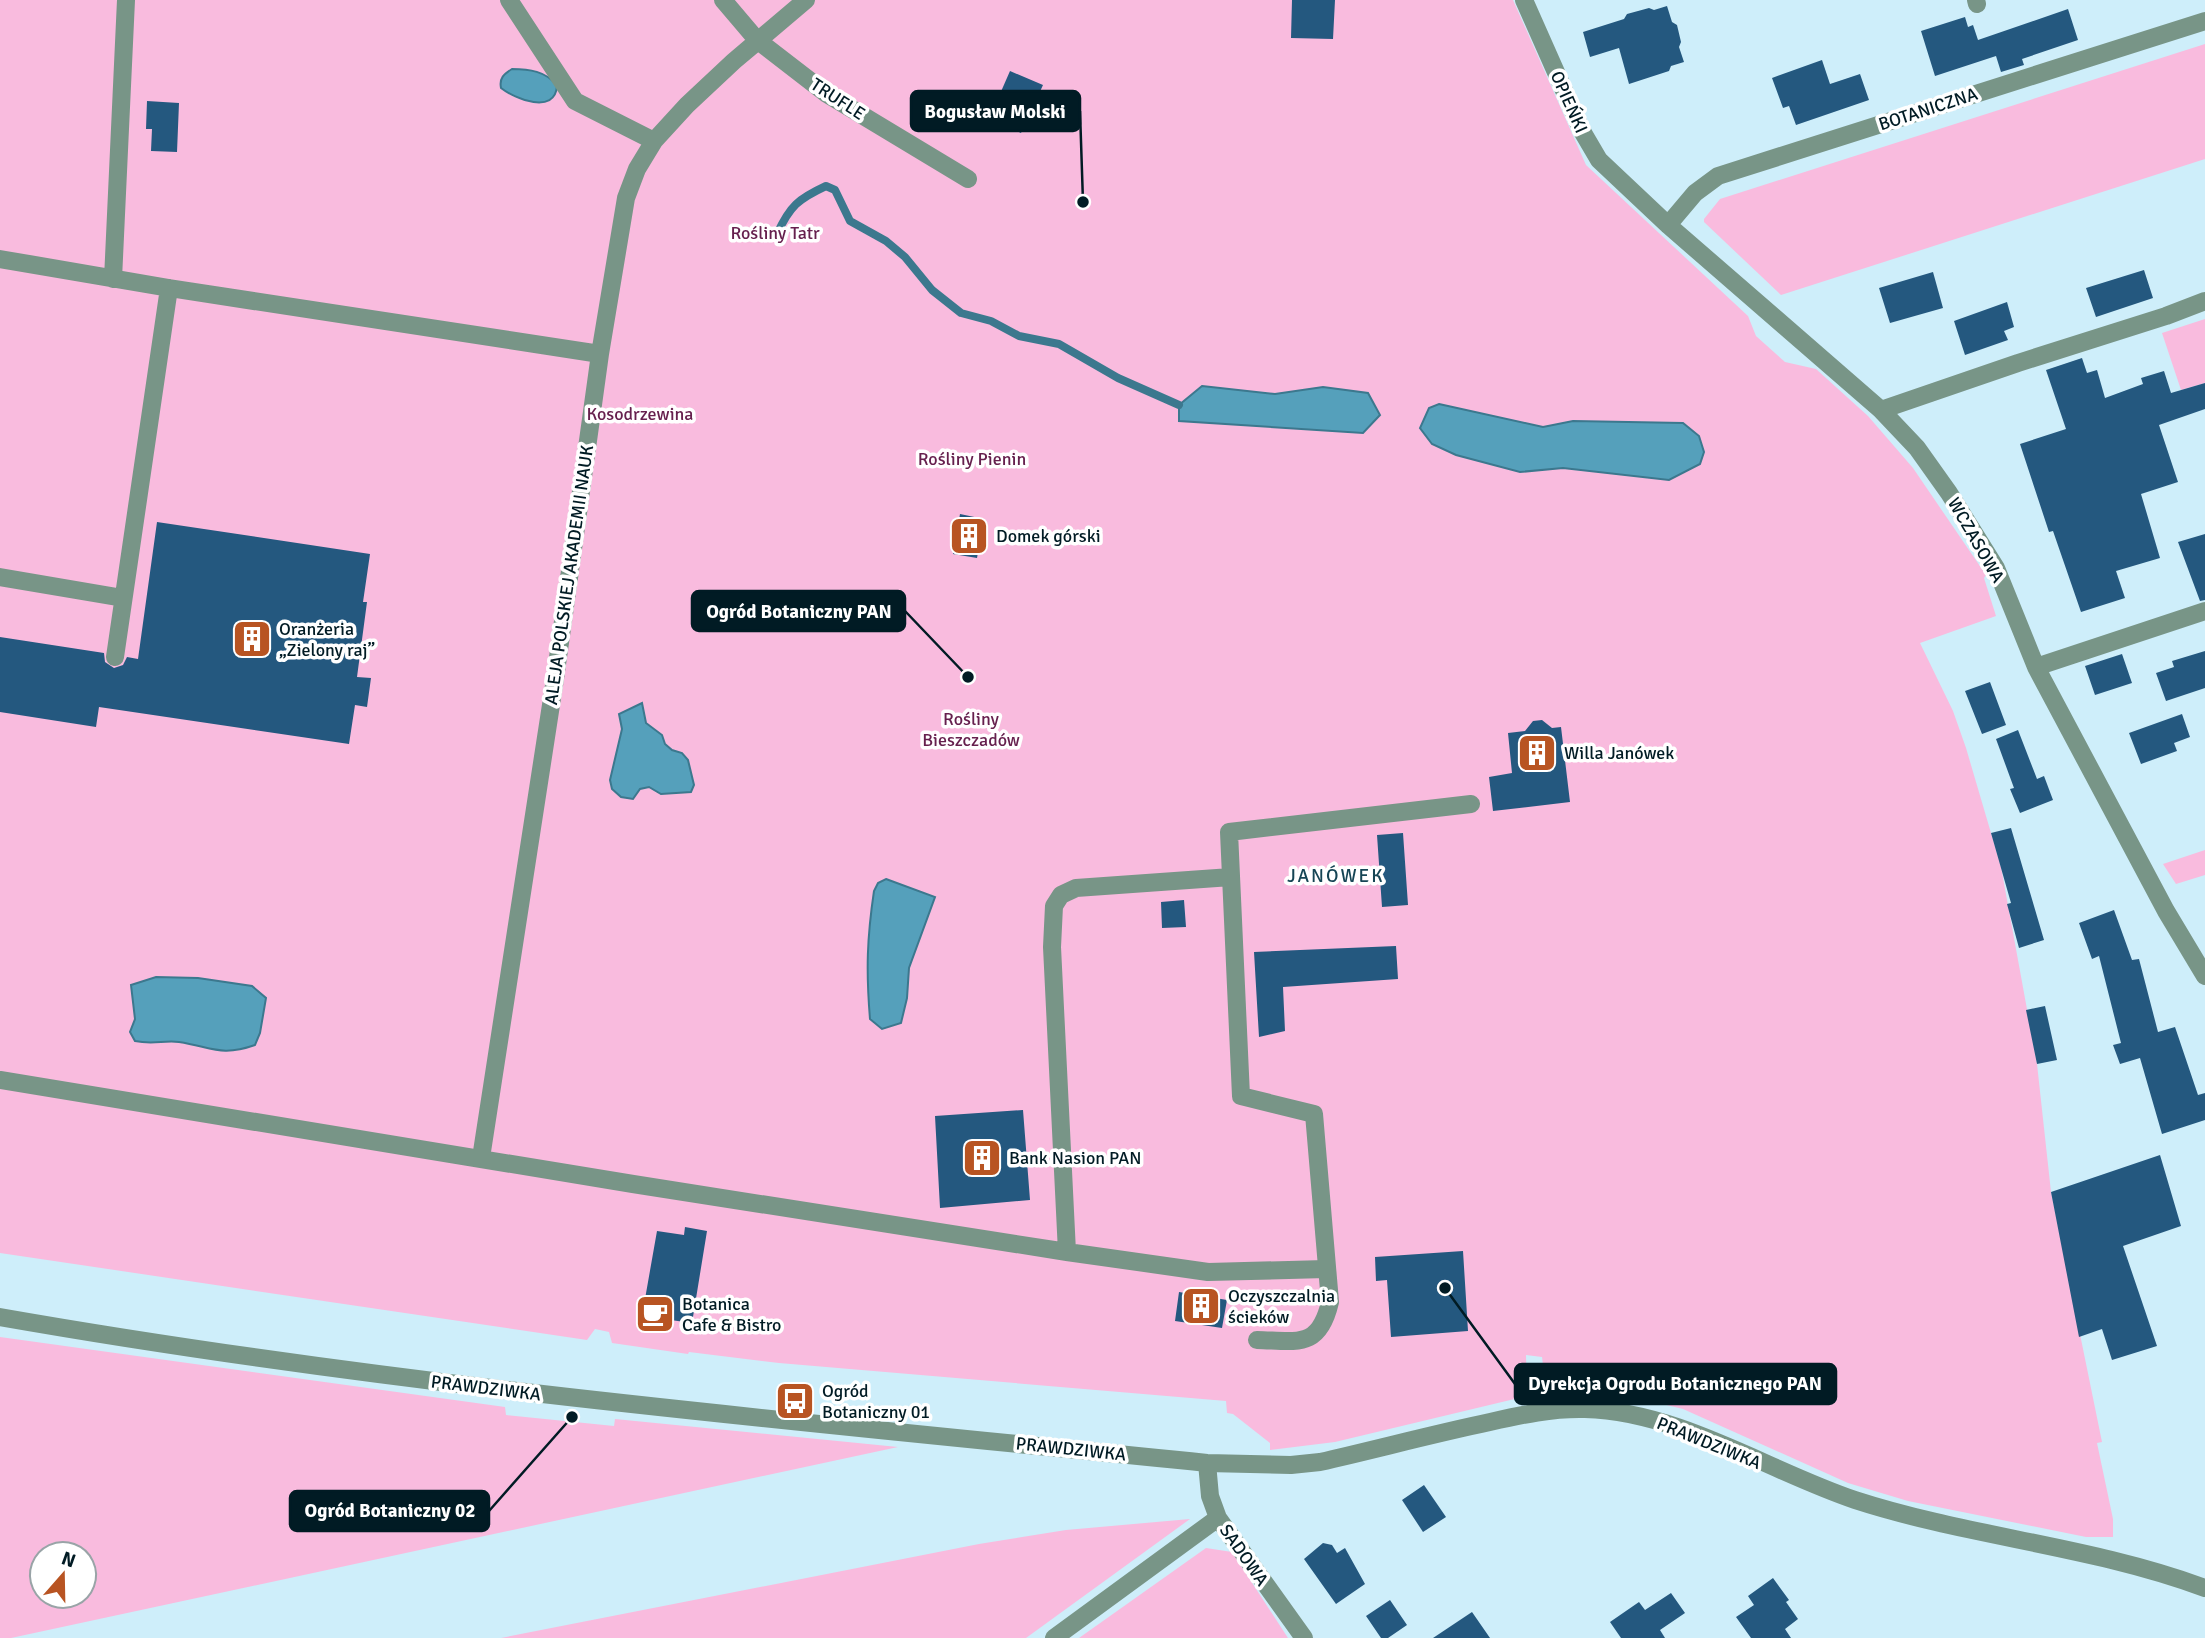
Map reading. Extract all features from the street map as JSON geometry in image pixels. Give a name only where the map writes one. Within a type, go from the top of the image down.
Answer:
[{"type":"street","points":[[113,279],[126,0]]},
{"type":"street","points":[[509,0],[575,101],[654,141]]},
{"type":"street","name":"TRUFLE","points":[[723,0],[757,40],[827,94],[968,179]]},
{"type":"street","name":"ALEJA POLSKIEJ AKADEMII NAUK","points":[[481,1158],[555,678],[600,354],[626,198],[637,169],[654,141],[687,105],[757,40],[806,0]]},
{"type":"street","name":"OPIEŃKI","points":[[1524,0],[1589,144],[1599,160],[1632,191]]},
{"type":"street","name":"BOTANICZNA","points":[[1668,225],[1695,193],[1718,176],[2205,21]]},
{"type":"street","name":"WCZASOWA","points":[[1632,191],[1881,410],[1917,448],[1950,493],[1996,568],[2036,667],[2160,900],[2205,976]]},
{"type":"street","points":[[0,260],[600,354]]},
{"type":"street","points":[[116,657],[169,288]]},
{"type":"street","points":[[1881,410],[2205,301]]},
{"type":"street","points":[[0,577],[123,598]]},
{"type":"street","points":[[2036,667],[2205,611]]},
{"type":"street","points":[[1257,1340],[1293,1341],[1308,1338],[1322,1328],[1330,1302],[1314,1114],[1241,1096],[1229,832],[1471,804]]},
{"type":"street","points":[[1067,1252],[1052,947],[1054,906],[1061,895],[1076,888],[1231,877]]},
{"type":"street","points":[[0,1080],[1067,1252],[1208,1272],[1326,1269]]},
{"type":"street","name":"PRAWDZIWKA","points":[[0,1317],[137,1341],[476,1387],[1207,1463],[1291,1465],[1320,1462],[1522,1415],[1583,1409],[1623,1412],[1667,1424],[1793,1477],[1857,1500],[2119,1563],[2205,1588]]},
{"type":"street","name":"SADOWA","points":[[1207,1463],[1210,1496],[1218,1518],[1304,1638]]},
{"type":"street","points":[[1055,1638],[1218,1518]]},
{"type":"green space","points":[[0,0],[1513,0],[1586,165],[1748,316],[1756,336],[1785,362],[1816,369],[1868,416],[1913,468],[1986,575],[1984,578],[1996,616],[1920,643],[1953,711],[2001,867],[2037,1064],[2051,1192],[2102,1442],[2097,1443],[2113,1519],[2113,1537],[2086,1537],[1908,1501],[1848,1483],[1683,1409],[1621,1394],[1547,1396],[1542,1357],[1526,1355],[1527,1396],[1335,1442],[1270,1450],[1270,1443],[1233,1414],[1227,1413],[1226,1401],[688,1354],[612,1343],[609,1332],[595,1329],[587,1340],[0,1253]]},
{"type":"green space","points":[[2205,44],[2205,159],[1781,295],[1704,222],[1720,199]]},
{"type":"green space","points":[[2205,319],[2205,383],[2181,390],[2162,333]]},
{"type":"green space","points":[[2205,850],[2205,875],[2176,884],[2163,864]]},
{"type":"green space","points":[[0,1337],[505,1407],[506,1415],[614,1426],[615,1419],[898,1447],[11,1638],[0,1638]]},
{"type":"green space","points":[[1190,1519],[1026,1638],[501,1638],[979,1544],[1066,1530]]},
{"type":"green space","points":[[1206,1548],[1232,1552],[1288,1638],[1079,1638]]},
{"type":"water","points":[[512,69],[531,70],[548,77],[557,86],[555,95],[549,100],[534,102],[507,92],[501,88],[501,79]]},
{"type":"water","points":[[1202,386],[1275,394],[1323,387],[1368,393],[1380,415],[1363,433],[1179,421],[1179,405]]},
{"type":"water","points":[[1439,404],[1543,427],[1573,421],[1683,423],[1699,436],[1704,452],[1700,464],[1669,480],[1563,468],[1520,472],[1456,455],[1432,444],[1420,428],[1429,408]]},
{"type":"water","points":[[642,703],[646,723],[662,735],[665,744],[682,753],[688,760],[694,785],[691,792],[661,794],[649,787],[640,789],[633,799],[621,797],[612,789],[610,780],[622,729],[619,714]]},
{"type":"water","points":[[886,879],[935,897],[909,968],[907,998],[901,1023],[882,1029],[870,1019],[868,955],[874,891],[878,883]]},
{"type":"water","points":[[156,977],[198,978],[252,986],[266,998],[260,1033],[255,1045],[225,1051],[179,1042],[135,1041],[130,1032],[135,1019],[131,985]]},
{"type":"building","points":[[1292,0],[1335,0],[1333,39],[1291,38]]},
{"type":"building","points":[[1667,6],[1672,22],[1677,25],[1681,42],[1679,47],[1684,62],[1671,66],[1669,71],[1629,84],[1619,48],[1590,57],[1583,32],[1624,19],[1627,14]]},
{"type":"building","points":[[2068,9],[2078,40],[2022,59],[2024,65],[2001,72],[1996,56],[1935,76],[1921,31],[1965,17],[1968,27],[1973,25],[1978,40]]},
{"type":"building","points":[[1822,60],[1830,84],[1860,74],[1869,100],[1796,125],[1789,106],[1783,108],[1772,78]]},
{"type":"building","points":[[1010,71],[1043,85],[1021,133],[989,119]]},
{"type":"building","points":[[147,101],[179,103],[177,152],[151,151],[152,129],[146,129]]},
{"type":"building","points":[[2144,270],[2153,298],[2096,317],[2086,288]]},
{"type":"building","points":[[1933,272],[1943,308],[1890,323],[1879,288]]},
{"type":"building","points":[[2007,302],[2014,327],[2004,331],[2008,340],[1965,355],[1954,321]]},
{"type":"building","points":[[2082,358],[2087,373],[2097,370],[2105,398],[2143,384],[2141,378],[2164,371],[2171,393],[2205,383],[2205,409],[2159,425],[2178,482],[2141,494],[2160,558],[2116,571],[2125,598],[2081,612],[2053,531],[2049,532],[2020,444],[2066,429],[2046,370]]},
{"type":"building","name":"Domek górski","points":[[960,514],[984,519],[977,558],[953,554]]},
{"type":"building","name":"Oranżeria „Zielony raj”","points":[[157,522],[370,554],[357,677],[371,678],[367,707],[355,705],[349,744],[99,707],[96,727],[0,712],[0,637],[104,653],[105,662],[114,668],[123,665],[127,657],[138,659]]},
{"type":"building","points":[[2205,534],[2205,600],[2200,601],[2178,542]]},
{"type":"building","points":[[2205,651],[2205,688],[2166,701],[2156,673],[2174,667],[2172,661]]},
{"type":"building","points":[[2122,654],[2132,683],[2095,695],[2085,666]]},
{"type":"building","points":[[1990,682],[2006,725],[1982,734],[1965,691]]},
{"type":"building","points":[[2182,714],[2190,737],[2174,743],[2177,751],[2141,764],[2129,733]]},
{"type":"building","name":"Willa Janówek","points":[[1542,720],[1552,728],[1561,727],[1570,802],[1493,811],[1489,777],[1512,773],[1508,733],[1525,731],[1533,721]]},
{"type":"building","points":[[2018,730],[2037,779],[2044,776],[2053,800],[2020,813],[2010,789],[2014,788],[1996,739]]},
{"type":"building","points":[[2011,828],[2044,940],[2019,948],[2007,904],[2011,903],[1991,833]]},
{"type":"building","points":[[1403,833],[1408,905],[1382,907],[1377,835]]},
{"type":"building","points":[[1184,900],[1186,927],[1162,928],[1161,902]]},
{"type":"building","points":[[2114,910],[2132,960],[2139,959],[2158,1032],[2175,1027],[2198,1095],[2205,1093],[2205,1120],[2162,1134],[2140,1058],[2120,1064],[2113,1045],[2121,1043],[2099,956],[2092,959],[2079,923]]},
{"type":"building","points":[[1396,946],[1398,979],[1283,987],[1285,1031],[1259,1037],[1254,952]]},
{"type":"building","points":[[2045,1006],[2057,1060],[2037,1064],[2026,1010]]},
{"type":"building","name":"Bank Nasion PAN","points":[[1023,1110],[1030,1200],[940,1208],[935,1116]]},
{"type":"building","points":[[2160,1155],[2181,1226],[2123,1246],[2157,1346],[2112,1360],[2102,1329],[2079,1337],[2051,1192]]},
{"type":"building","points":[[685,1227],[707,1231],[692,1323],[642,1316],[657,1231],[684,1235]]},
{"type":"building","points":[[1463,1251],[1468,1331],[1391,1337],[1387,1280],[1376,1281],[1375,1257]]},
{"type":"building","name":"Oczyszczalnia ścieków","points":[[1179,1292],[1227,1300],[1222,1328],[1175,1321]]},
{"type":"building","points":[[1424,1485],[1446,1517],[1423,1532],[1402,1500]]},
{"type":"building","points":[[1323,1543],[1332,1545],[1337,1553],[1345,1548],[1365,1584],[1336,1604],[1304,1559]]},
{"type":"building","points":[[1773,1578],[1789,1600],[1786,1602],[1798,1619],[1785,1629],[1791,1638],[1751,1638],[1736,1617],[1754,1605],[1748,1596]]},
{"type":"building","points":[[1671,1593],[1685,1613],[1660,1630],[1665,1638],[1621,1638],[1610,1622],[1639,1602],[1645,1610]]},
{"type":"building","points":[[1390,1600],[1407,1625],[1388,1638],[1381,1638],[1366,1616]]},
{"type":"building","points":[[1472,1612],[1490,1638],[1433,1638]]},
{"type":"waterway","points":[[777,234],[796,204],[826,186],[835,190],[850,221],[886,241],[905,257],[932,290],[961,313],[991,321],[1019,336],[1059,344],[1118,378],[1179,405]]},
{"type":"place","name":"Bogusław Molski","points":[[1083,202]]},
{"type":"place","name":"Domek górski","points":[[969,536]]},
{"type":"place","name":"Oranżeria „Zielony raj”","points":[[252,639]]},
{"type":"place","name":"Ogród Botaniczny PAN","points":[[968,677]]},
{"type":"place","name":"Willa Janówek","points":[[1537,753]]},
{"type":"place","name":"Bank Nasion PAN","points":[[982,1158]]},
{"type":"place","name":"Dyrekcja Ogrodu Botanicznego PAN","points":[[1445,1288]]},
{"type":"place","name":"Oczyszczalnia ścieków","points":[[1201,1306]]},
{"type":"place","name":"Botanica Cafe & Bistro","points":[[655,1314]]},
{"type":"place","name":"Ogród Botaniczny 01","points":[[795,1401]]},
{"type":"place","name":"Ogród Botaniczny 02","points":[[572,1417]]},
{"type":"district","name":"JANÓWEK","points":[[1336,876]]},
{"type":"park label","name":"Rośliny Tatr","points":[[775,233]]},
{"type":"park label","name":"Kosodrzewina","points":[[640,414]]},
{"type":"park label","name":"Rośliny Pienin","points":[[972,459]]},
{"type":"park label","name":"Rośliny Bieszczadów","points":[[971,729]]}]
